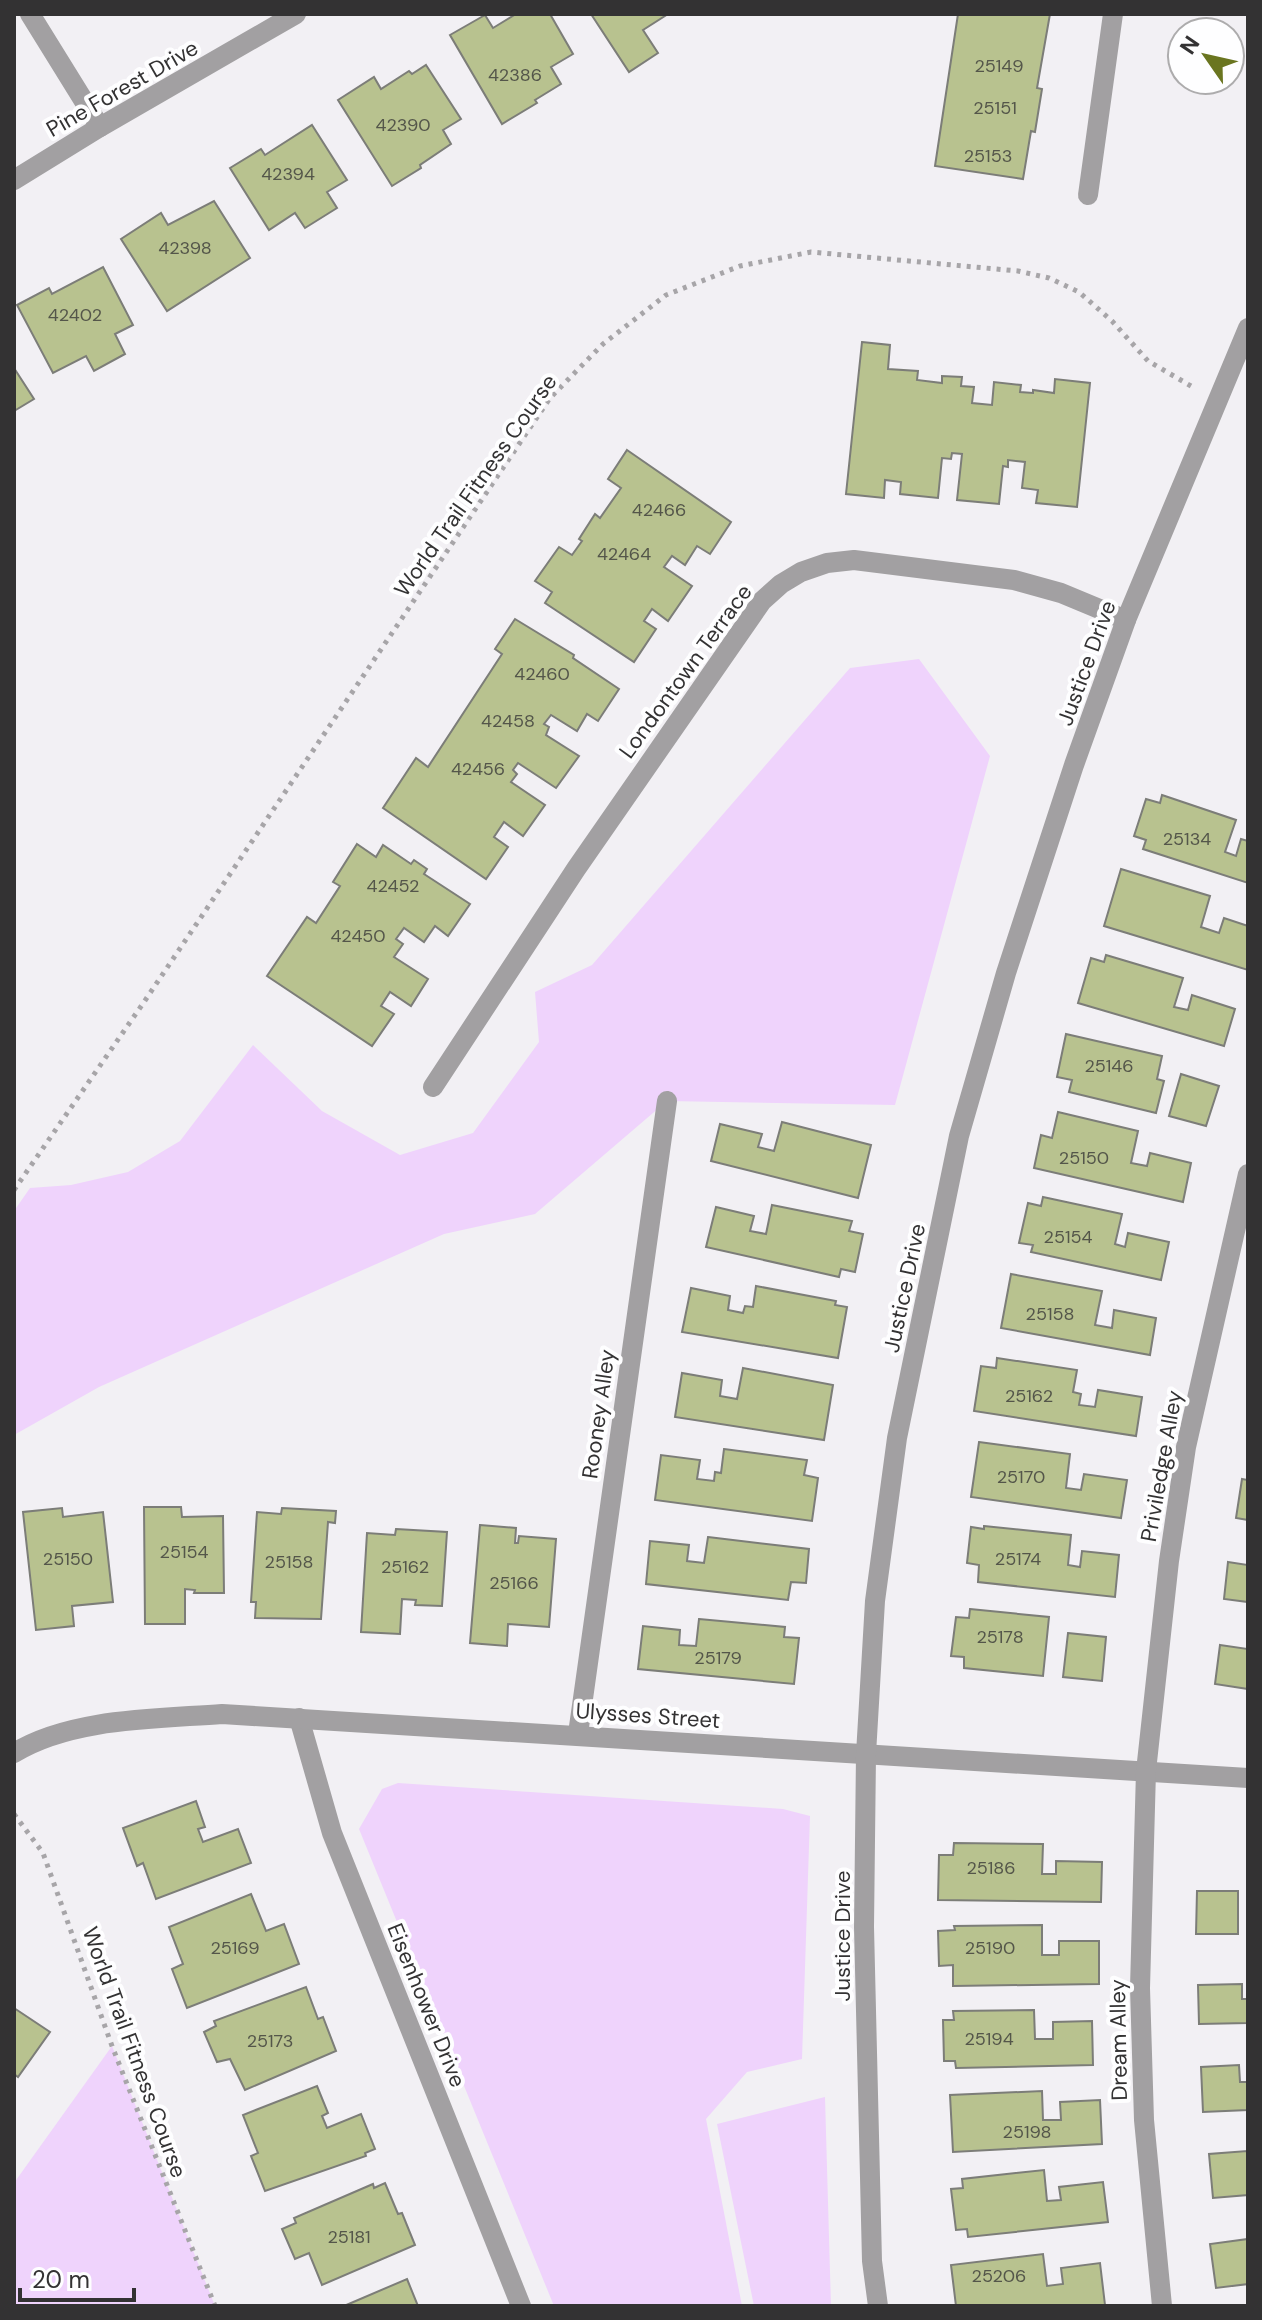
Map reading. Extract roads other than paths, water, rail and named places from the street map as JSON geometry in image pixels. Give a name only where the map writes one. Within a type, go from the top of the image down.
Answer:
[{"type":"street","points":[[30,14],[100,127]]},
{"type":"street","name":"Pine Forest Drive","points":[[14,180],[296,14]]},
{"type":"street","points":[[1088,195],[1113,14]]},
{"type":"street","name":"Justice Drive","points":[[878,2306],[872,2261],[865,1975],[866,1754],[875,1601],[897,1438],[959,1136],[1006,973],[1074,765],[1126,620],[1248,328]]},
{"type":"street","name":"Londontown Terrace","points":[[433,1087],[730,643],[762,601],[781,584],[801,572],[827,563],[854,560],[1014,580],[1061,593],[1126,620]]},
{"type":"street","name":"Rooney Alley","points":[[578,1734],[667,1101]]},
{"type":"street","name":"Priviledge Alley","points":[[1146,1771],[1169,1561],[1186,1447],[1248,1174]]},
{"type":"street","name":"Ulysses Street","points":[[14,1753],[46,1736],[130,1721],[222,1714],[1248,1778]]},
{"type":"street","name":"Eisenhower Drive","points":[[299,1718],[332,1833],[521,2306]]},
{"type":"street","name":"Dream Alley","points":[[1146,1771],[1140,1988],[1144,2120],[1162,2306]]}]
